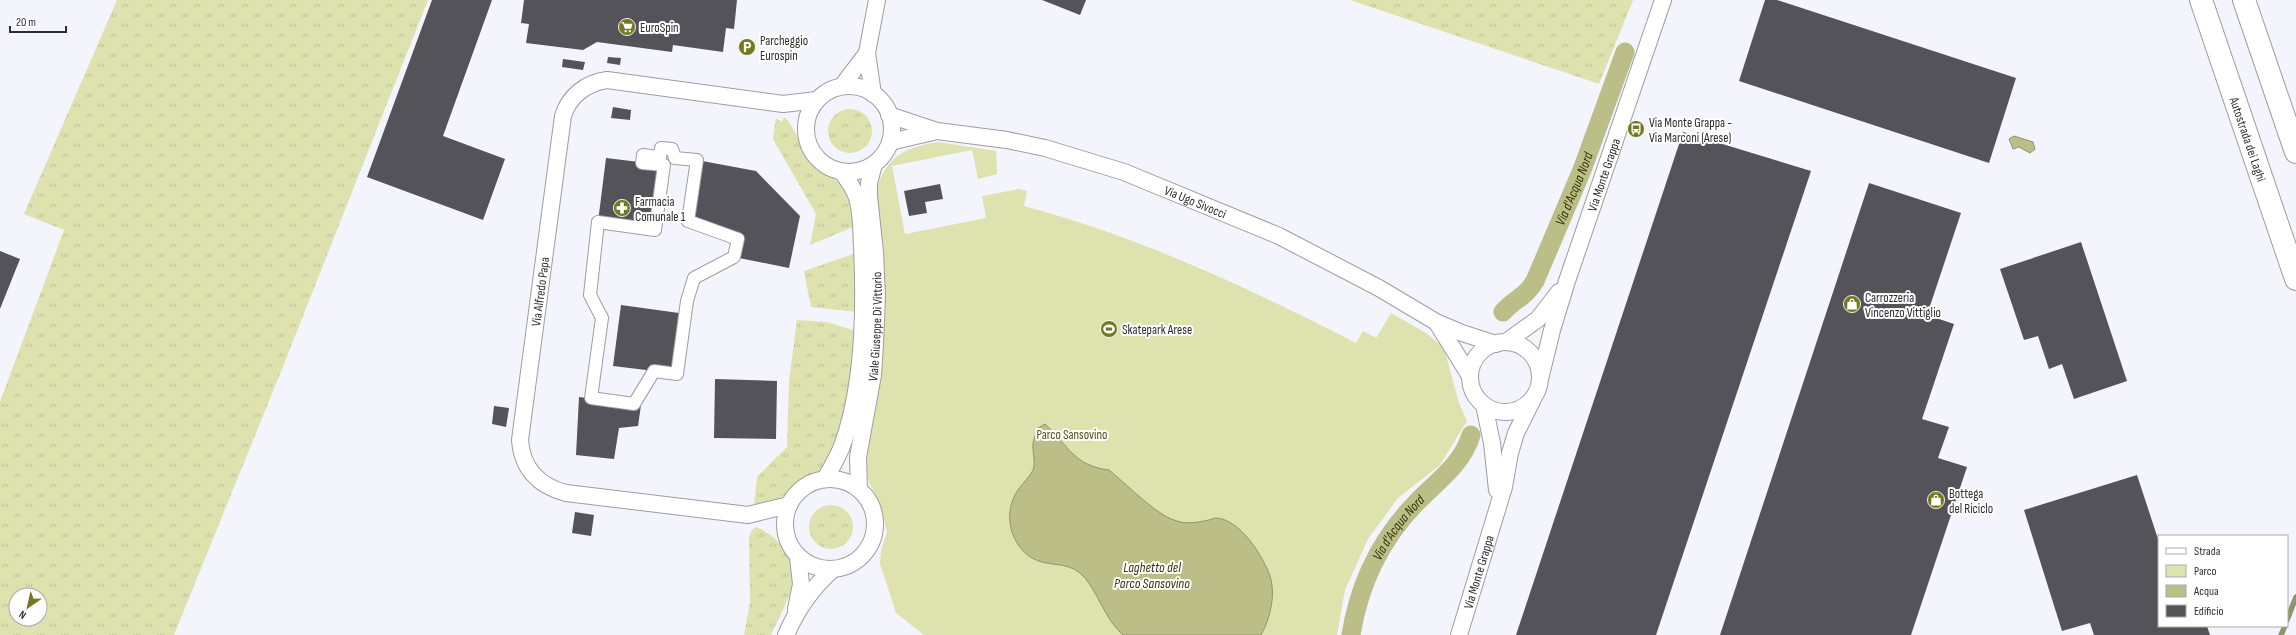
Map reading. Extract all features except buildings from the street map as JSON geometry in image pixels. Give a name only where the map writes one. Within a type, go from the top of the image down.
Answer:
[{"type":"highway","name":"Autostrada dei Laghi","points":[[2201,0],[2296,279]]},
{"type":"highway","points":[[2244,0],[2296,152]]},
{"type":"street","points":[[873,94],[867,53],[877,0]]},
{"type":"street","name":"Via Monte Grappa","points":[[1540,379],[1552,330],[1567,281],[1663,0]]},
{"type":"street","points":[[842,86],[867,53]]},
{"type":"street","name":"Via Alfredo Papa","points":[[785,531],[752,515],[566,493],[552,490],[542,484],[528,470],[521,451],[520,440],[559,140],[564,112],[572,99],[588,86],[607,80],[783,104],[817,100]]},
{"type":"street","points":[[842,86],[853,86],[873,94],[880,100],[889,115],[892,133],[885,153],[874,164],[854,172],[842,172],[829,168],[818,160],[810,149],[805,124],[809,112],[817,100],[832,89],[842,86]]},
{"type":"street","points":[[783,104],[805,124]]},
{"type":"street","name":"Via Ugo Sivocci","points":[[889,115],[937,131],[1007,140],[1044,148],[1124,172],[1279,236],[1380,288],[1436,322],[1462,333],[1501,343]]},
{"type":"street","name":"Via Ugo Sivocci","points":[[890,142],[937,131]]},
{"type":"street","points":[[662,148],[672,149],[675,158],[697,160],[688,221],[738,239],[734,257],[694,278],[687,302],[677,374],[654,371],[634,404],[591,398],[602,318],[590,295],[598,222],[655,230],[664,166],[642,162],[643,155],[660,157],[662,148]]},
{"type":"street","name":"Viale Giuseppe Di Vittorio","points":[[859,489],[858,457],[872,375],[875,346],[877,296],[875,252],[869,196],[869,183],[874,164]]},
{"type":"street","name":"Viale Giuseppe Di Vittorio","points":[[825,479],[842,446],[848,424],[858,371],[864,322],[864,284],[859,205],[851,184],[842,172]]},
{"type":"street","name":"Via Monte Grappa","points":[[1501,343],[1538,319],[1567,281]]},
{"type":"street","name":"Via Ugo Sivocci","points":[[1436,322],[1470,376]]},
{"type":"street","points":[[1501,343],[1517,344],[1531,354],[1539,368],[1540,379],[1538,390],[1533,399],[1525,407],[1510,412],[1494,410],[1484,405],[1474,392],[1470,376],[1472,365],[1477,356],[1485,348],[1501,343]]},
{"type":"street","name":"Via Monte Grappa","points":[[1459,635],[1496,509],[1504,487],[1510,453],[1516,433],[1533,399]]},
{"type":"street","name":"Via Monte Grappa","points":[[1484,405],[1496,466],[1496,509]]},
{"type":"street","points":[[825,479],[837,479],[859,489],[867,497],[876,518],[873,541],[860,559],[850,566],[832,570],[814,566],[798,557],[790,545],[785,531],[785,518],[788,506],[797,493],[810,483],[825,479]]},
{"type":"street","name":"Via Alfredo Papa","points":[[752,515],[788,506]]},
{"type":"street","points":[[796,612],[801,584],[798,557]]},
{"type":"street","points":[[786,635],[796,612],[814,587],[832,570]]},
{"type":"green space","points":[[117,0],[428,0],[284,364],[174,635],[0,635],[0,402],[64,230],[24,214]]},
{"type":"green space","points":[[1350,0],[1633,0],[1599,84]]},
{"type":"green space","points":[[850,109],[862,113],[868,119],[872,131],[868,143],[862,149],[850,153],[838,149],[832,143],[828,131],[832,119],[838,113]]},
{"type":"green space","points":[[784,117],[792,127],[812,165],[839,183],[846,194],[850,206],[853,227],[810,245],[816,214],[773,139],[776,118],[782,122]]},
{"type":"green space","name":"Parco Sansovino","points":[[938,142],[996,151],[997,174],[978,179],[972,150],[892,166],[905,234],[986,218],[982,196],[1019,189],[1027,191],[1024,206],[1152,248],[1235,284],[1356,343],[1363,331],[1376,338],[1391,313],[1426,333],[1444,348],[1459,403],[1467,421],[1440,465],[1398,498],[1368,539],[1345,590],[1337,635],[924,635],[896,613],[880,564],[881,551],[887,532],[881,508],[865,473],[876,189],[886,168],[899,155],[915,147]]},
{"type":"green space","points":[[856,253],[857,312],[811,307],[804,271]]},
{"type":"green space","points":[[797,320],[827,322],[856,331],[853,364],[843,424],[830,457],[816,475],[786,495],[765,503],[754,504],[757,477],[787,447],[789,381]]},
{"type":"green space","points":[[831,505],[843,509],[849,515],[853,527],[849,539],[843,545],[831,549],[819,545],[813,539],[809,527],[813,515],[819,509]]},
{"type":"green space","points":[[756,527],[781,544],[790,561],[792,571],[790,592],[771,635],[744,635],[750,602],[749,539],[751,531]]},
{"type":"water","points":[[2014,136],[2033,142],[2035,149],[2030,153],[2019,147],[2013,149],[2009,139]]},
{"type":"water","name":"Laghetto del Parco Sansovino","points":[[1045,424],[1073,454],[1097,468],[1109,470],[1150,505],[1167,517],[1189,523],[1216,518],[1225,520],[1242,532],[1262,559],[1272,583],[1271,607],[1267,622],[1261,635],[1123,635],[1116,628],[1091,586],[1080,573],[1074,569],[1062,565],[1038,561],[1025,553],[1019,546],[1012,531],[1010,522],[1011,505],[1016,493],[1033,470],[1033,441],[1038,428]]},
{"type":"waterway","name":"Via d'Acqua Nord","points":[[1503,312],[1523,295],[1535,281],[1582,170],[1625,52]]},
{"type":"waterway","name":"Via d'Acqua Nord","points":[[1351,635],[1360,598],[1373,564],[1382,547],[1403,517],[1455,464],[1467,446],[1471,435]]},
{"type":"waterway","points":[[2288,617],[2296,597]]},
{"type":"waterway","points":[[2281,635],[2285,627]]},
{"type":"place","name":"EuroSpin","points":[[627,27]]},
{"type":"place","name":"Parcheggio Eurospin","points":[[747,47]]},
{"type":"place","name":"Via Monte Grappa - Via Marconi (Arese)","points":[[1636,129]]},
{"type":"place","name":"Farmacia Comunale 1","points":[[622,208]]},
{"type":"place","name":"Carrozzeria Vincenzo Vittiglio","points":[[1852,304]]},
{"type":"place","name":"Skatepark Arese","points":[[1109,329]]},
{"type":"place","name":"Bottega del Riciclo","points":[[1936,500]]}]
